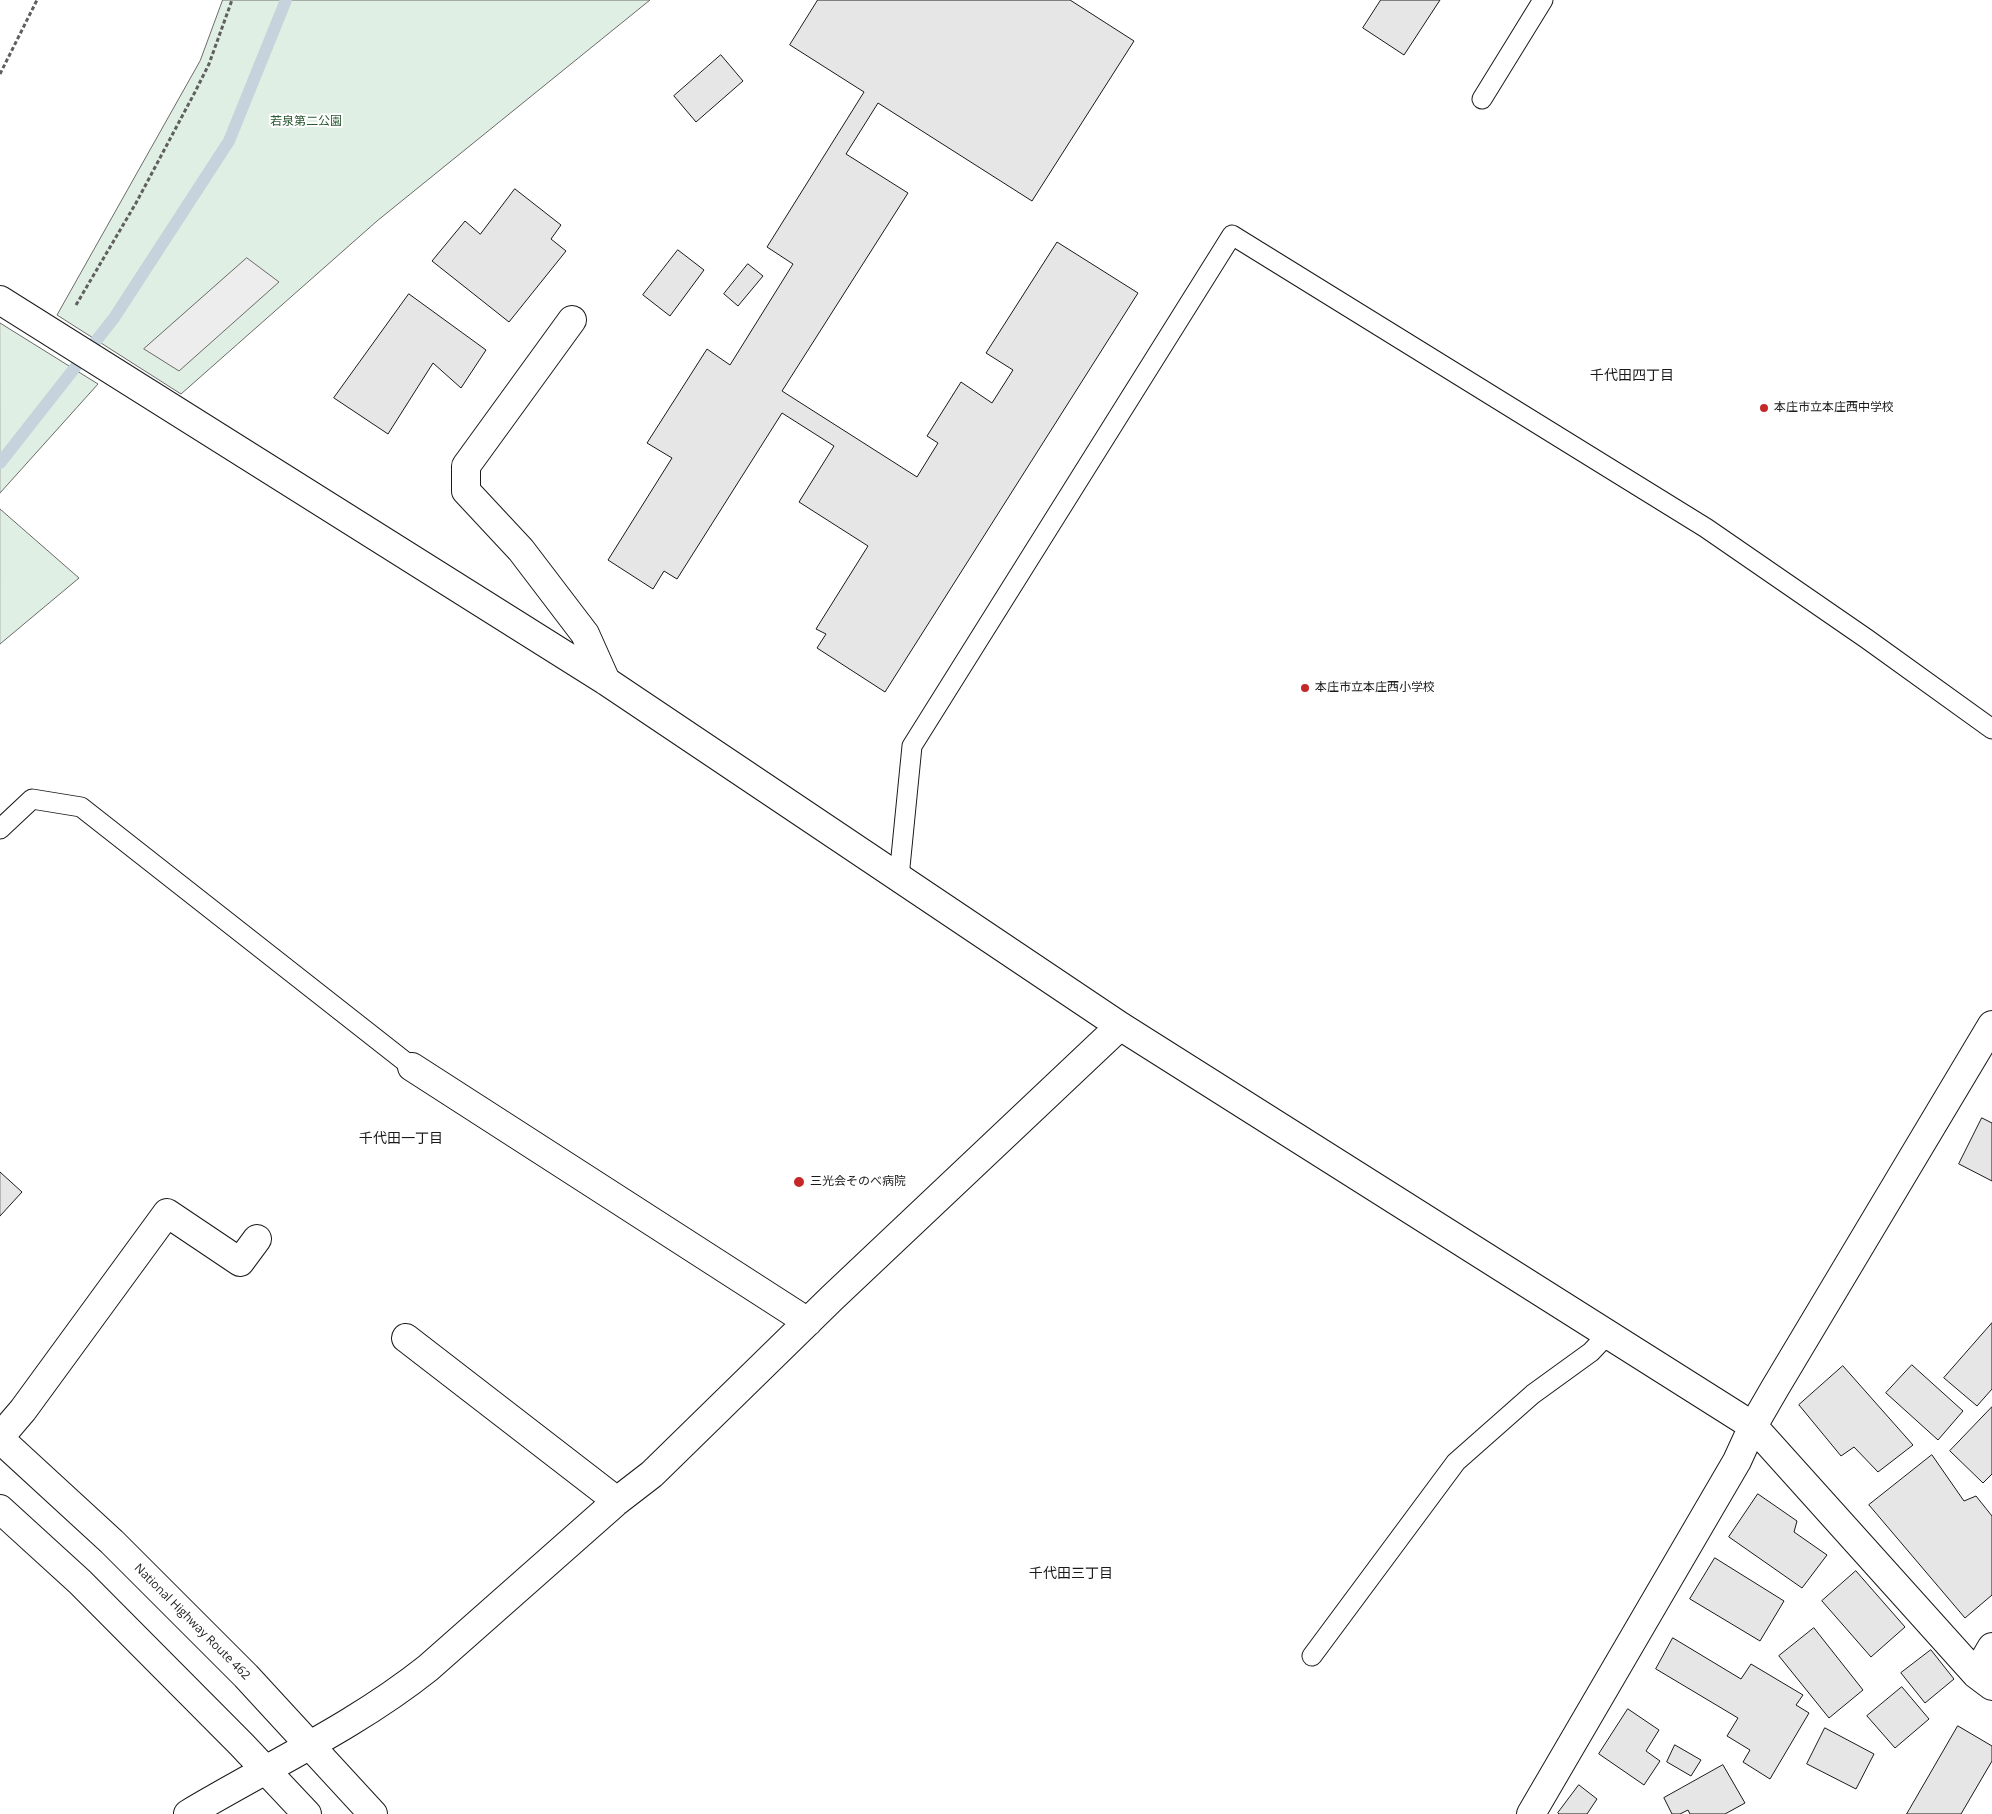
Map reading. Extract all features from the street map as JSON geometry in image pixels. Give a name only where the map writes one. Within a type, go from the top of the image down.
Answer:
[{"type":"main road","points":[[0,300],[606,680],[1120,1026],[1607,1336],[1753,1426],[1984,1680]]},
{"type":"main road","points":[[572,320],[466,466],[466,491],[521,550],[585,634],[606,680]]},
{"type":"main road","points":[[188,1814],[396,1693],[617,1501],[652,1474],[808,1322],[1120,1026]]},
{"type":"main road","points":[[1531,1814],[1738,1461],[1753,1426],[1992,1026]]},
{"type":"main road","points":[[412,1067],[808,1322]]},
{"type":"main road","points":[[0,1438],[23,1410],[167,1213],[240,1262],[258,1238]]},
{"type":"main road","points":[[406,1338],[617,1501]]},
{"type":"main road","name":"National Highway Route 462","points":[[0,1438],[112,1542],[246,1676],[373,1814]]},
{"type":"main road","points":[[0,1508],[80,1582],[292,1796],[306,1814]]},
{"type":"main road","points":[[1984,1680],[1992,1647]]},
{"type":"lane","points":[[1482,99],[1543,0]]},
{"type":"lane","points":[[899,876],[912,746],[1232,235],[1706,528],[1867,639],[1992,729]]},
{"type":"lane","points":[[0,829],[32,799],[81,808],[412,1067]]},
{"type":"lane","points":[[1312,1656],[1456,1462],[1533,1394],[1591,1352],[1607,1336]]},
{"type":"path","points":[[0,74],[37,0]]},
{"type":"path","points":[[55,336],[103,261],[171,138],[209,64],[232,0]]},
{"type":"green space","name":"若泉第二公園","points":[[223,0],[650,0],[377,221],[181,394],[57,315],[200,61]]},
{"type":"green space","points":[[0,323],[98,384],[0,493]]},
{"type":"green space","points":[[0,509],[79,578],[0,644]]},
{"type":"shaded area","points":[[247,258],[279,282],[179,371],[144,349]]},
{"type":"building","points":[[818,0],[1070,0],[1134,41],[1032,201],[878,103],[846,154],[908,193],[782,391],[917,477],[938,443],[927,436],[961,382],[992,403],[1013,370],[986,353],[1057,242],[1138,293],[885,692],[817,648],[826,634],[816,629],[868,546],[799,502],[834,446],[782,413],[677,579],[664,571],[653,589],[608,560],[672,458],[647,443],[707,349],[730,365],[793,264],[767,247],[864,92],[790,45]]},
{"type":"building","points":[[1381,0],[1440,0],[1404,55],[1363,28]]},
{"type":"building","points":[[721,55],[743,81],[696,122],[674,96]]},
{"type":"building","points":[[515,189],[561,225],[551,239],[566,251],[509,322],[432,261],[465,221],[480,234]]},
{"type":"building","points":[[678,250],[704,270],[670,316],[643,295]]},
{"type":"building","points":[[748,264],[763,276],[738,306],[724,294]]},
{"type":"building","points":[[409,294],[486,350],[461,388],[433,363],[388,434],[334,398]]},
{"type":"building","points":[[1982,1118],[1992,1123],[1992,1181],[1959,1164]]},
{"type":"building","points":[[0,1172],[22,1192],[0,1216]]},
{"type":"building","points":[[1992,1323],[1992,1389],[1977,1406],[1944,1378]]},
{"type":"building","points":[[1912,1365],[1963,1411],[1938,1440],[1886,1393]]},
{"type":"building","points":[[1843,1366],[1913,1445],[1878,1472],[1854,1447],[1841,1456],[1799,1405]]},
{"type":"building","points":[[1992,1407],[1992,1474],[1983,1483],[1950,1451]]},
{"type":"building","points":[[1932,1455],[1964,1501],[1976,1496],[1992,1516],[1992,1595],[1965,1618],[1869,1505]]},
{"type":"building","points":[[1758,1494],[1797,1521],[1794,1532],[1827,1555],[1802,1588],[1729,1537]]},
{"type":"building","points":[[1715,1558],[1784,1601],[1760,1641],[1690,1599]]},
{"type":"building","points":[[1856,1571],[1905,1627],[1871,1657],[1822,1601]]},
{"type":"building","points":[[1814,1628],[1863,1690],[1829,1718],[1779,1656]]},
{"type":"building","points":[[1673,1638],[1741,1679],[1751,1664],[1803,1695],[1796,1705],[1809,1713],[1770,1779],[1743,1762],[1750,1750],[1727,1736],[1738,1718],[1656,1669]]},
{"type":"building","points":[[1931,1650],[1954,1679],[1925,1703],[1901,1673]]},
{"type":"building","points":[[1902,1687],[1929,1719],[1895,1748],[1867,1716]]},
{"type":"building","points":[[1628,1709],[1659,1730],[1646,1751],[1660,1761],[1644,1785],[1599,1754]]},
{"type":"building","points":[[1958,1726],[1992,1746],[1992,1761],[1961,1814],[1907,1814]]},
{"type":"building","points":[[1825,1728],[1874,1754],[1856,1789],[1807,1764]]},
{"type":"building","points":[[1675,1745],[1701,1760],[1691,1776],[1667,1762]]},
{"type":"building","points":[[1723,1765],[1745,1803],[1725,1814],[1690,1814],[1688,1810],[1680,1814],[1672,1814],[1664,1798]]},
{"type":"building","points":[[1579,1785],[1597,1799],[1587,1814],[1559,1814],[1558,1813]]},
{"type":"waterway","points":[[0,463],[114,318],[229,141],[286,0]]},
{"type":"place","name":"本庄市立本庄西中学校","points":[[1764,408]]},
{"type":"place","name":"本庄市立本庄西小学校","points":[[1305,688]]},
{"type":"place","name":"三光会そのべ病院","points":[[799,1182]]},
{"type":"district","name":"千代田四丁目","points":[[1632,376]]},
{"type":"district","name":"千代田一丁目","points":[[401,1139]]},
{"type":"district","name":"千代田三丁目","points":[[1071,1574]]}]
